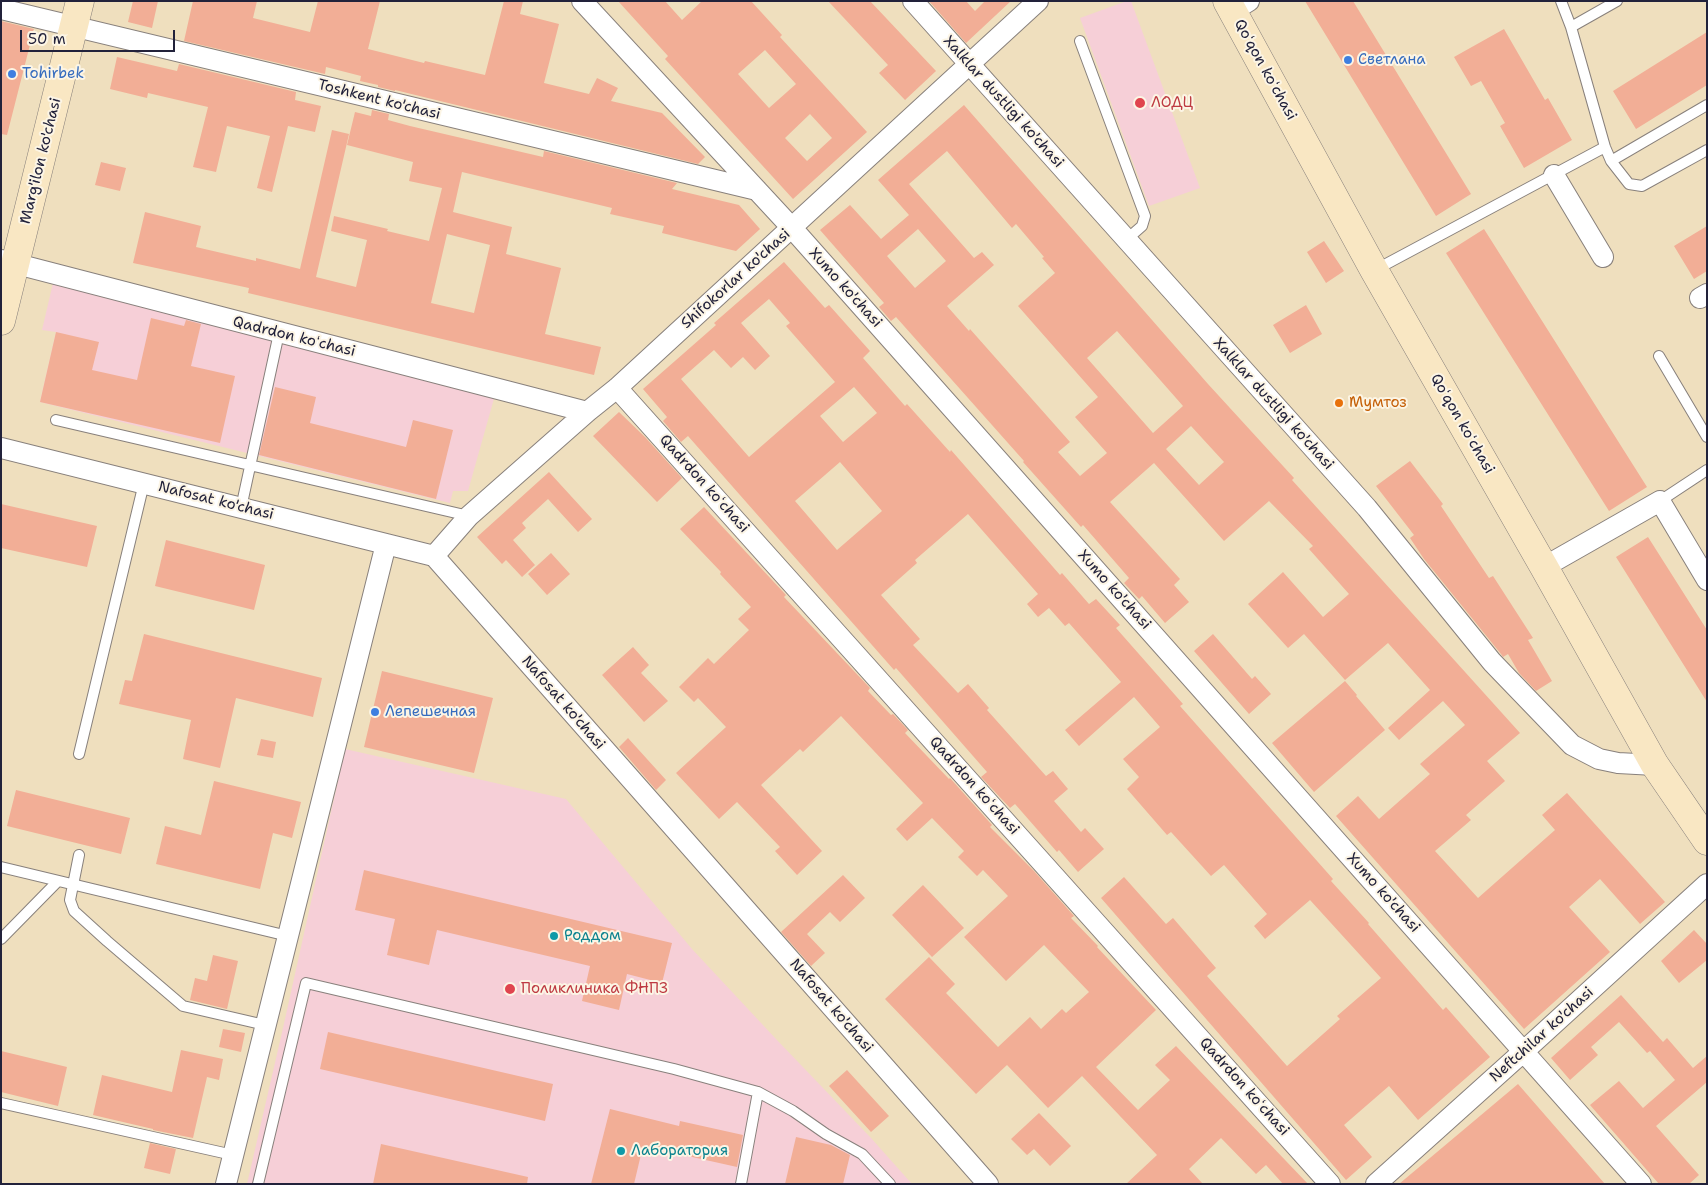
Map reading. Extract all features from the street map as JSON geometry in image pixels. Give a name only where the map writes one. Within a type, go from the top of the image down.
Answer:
[{"type":"street","name":"Xumo ko'chasi","points":[[582,1],[792,228],[1641,1184]]},
{"type":"street","name":"Xalklar dustligi ko'chasi","points":[[913,1],[969,66],[1367,508],[1492,662],[1572,745],[1599,759],[1618,763],[1655,765]]},
{"type":"street","name":"Shifokorlar ko'chasi","points":[[434,556],[469,516],[617,388],[1038,1]]},
{"type":"street","name":"Qoʻqon koʻchasi","points":[[1236,5],[1374,270],[1655,765],[1707,840]]},
{"type":"street","name":"Toshkent ko'chasi","points":[[1,9],[77,14],[757,190]]},
{"type":"street","name":"Marg'ilon ko'chasi","points":[[1,321],[8,262],[77,14]]},
{"type":"street","points":[[1554,174],[1603,257]]},
{"type":"street","name":"Qadrdon koʻchasi","points":[[8,262],[587,412]]},
{"type":"street","name":"Qadrdon koʻchasi","points":[[617,388],[1330,1184]]},
{"type":"street","name":"Nafosat ko'chasi","points":[[1,448],[434,556],[988,1184]]},
{"type":"street","points":[[1544,567],[1660,501],[1707,580]]},
{"type":"street","points":[[226,1184],[386,544]]},
{"type":"street","name":"Neftchilar ko'chasi","points":[[1376,1184],[1707,884]]},
{"type":"lane","points":[[1561,1],[1571,27],[1605,148],[1611,161],[1629,184],[1642,186],[1707,150]]},
{"type":"lane","points":[[1571,27],[1616,1]]},
{"type":"lane","points":[[1080,41],[1145,216],[1142,226],[1126,240]]},
{"type":"lane","points":[[1611,161],[1707,105]]},
{"type":"lane","points":[[1374,270],[1605,148]]},
{"type":"lane","points":[[241,508],[280,333]]},
{"type":"lane","points":[[1659,356],[1707,437]]},
{"type":"lane","points":[[56,420],[469,516]]},
{"type":"lane","points":[[1660,501],[1707,470]]},
{"type":"lane","points":[[79,754],[144,483]]},
{"type":"lane","points":[[79,855],[70,900],[74,911],[183,1006],[265,1025]]},
{"type":"lane","points":[[1,867],[288,936]]},
{"type":"lane","points":[[1,939],[58,881]]},
{"type":"lane","points":[[258,1184],[306,983],[674,1069],[758,1092],[793,1111],[826,1134],[862,1154],[890,1184]]},
{"type":"lane","points":[[741,1184],[758,1092]]},
{"type":"lane","points":[[1,1102],[233,1156]]},
{"type":"shaded area","name":"ЛОДЦ","points":[[1131,1],[1200,188],[1149,206],[1080,18]]},
{"type":"shaded area","points":[[53,283],[495,395],[468,491],[453,491],[450,503],[40,402],[56,332],[42,330]]},
{"type":"shaded area","name":"Поликлиника ФНПЗ","points":[[345,749],[566,799],[692,949],[871,1138],[912,1184],[247,1184]]},
{"type":"building","points":[[133,1],[158,1],[152,28],[128,22]]},
{"type":"building","points":[[193,1],[257,1],[253,18],[310,32],[318,1],[380,1],[368,49],[424,63],[425,61],[485,75],[504,1],[523,1],[520,14],[559,24],[544,83],[589,94],[597,78],[618,88],[611,101],[662,113],[705,157],[698,164],[378,87],[378,85],[360,81],[361,76],[326,67],[325,74],[184,41]]},
{"type":"building","points":[[618,1],[665,1],[682,20],[702,1],[751,1],[782,35],[780,37],[867,132],[793,199],[665,59],[668,56]],"holes":[[[765,50],[796,84],[769,108],[738,74]],[[810,114],[832,138],[807,161],[785,138]]]},
{"type":"building","points":[[828,1],[870,1],[936,71],[905,100],[879,73],[888,65]]},
{"type":"building","points":[[929,1],[966,1],[975,11],[985,1],[1011,1],[966,43]]},
{"type":"building","points":[[1305,1],[1353,1],[1471,194],[1436,216]]},
{"type":"building","name":"Tohirbek","points":[[1,21],[34,29],[7,135],[1,134]]},
{"type":"building","points":[[1504,29],[1545,100],[1548,98],[1572,140],[1524,168],[1500,126],[1505,123],[1481,81],[1471,86],[1454,57]]},
{"type":"building","points":[[1707,32],[1707,85],[1636,129],[1613,91]]},
{"type":"building","points":[[117,57],[177,71],[179,64],[296,92],[295,100],[321,106],[315,132],[288,126],[272,192],[257,188],[270,136],[227,126],[216,172],[193,167],[208,107],[148,93],[147,98],[110,89]]},
{"type":"building","points":[[964,105],[1208,384],[1294,478],[1292,480],[1520,733],[1487,761],[1505,781],[1466,815],[1471,820],[1435,851],[1478,898],[1555,830],[1542,815],[1567,793],[1665,902],[1640,924],[1600,879],[1569,907],[1610,952],[1524,1029],[1336,816],[1358,796],[1379,819],[1430,774],[1420,764],[1465,725],[1443,701],[1399,740],[1388,728],[1430,690],[1388,643],[1345,680],[1304,634],[1288,648],[1248,604],[1283,572],[1323,617],[1349,594],[1309,549],[1313,546],[1269,501],[1224,541],[1154,463],[1110,502],[1180,579],[1174,585],[1189,602],[1165,623],[1142,596],[1139,599],[1124,583],[1129,578],[1083,525],[1081,527],[896,317],[891,321],[879,307],[884,303],[820,230],[850,205],[881,239],[909,215],[878,180]],"holes":[[[947,151],[1012,228],[1016,224],[1055,273],[1018,306],[1098,397],[1075,417],[1107,453],[1080,476],[1058,452],[1070,442],[970,329],[969,331],[947,306],[994,265],[982,252],[974,258],[909,184]],[[918,229],[946,261],[915,288],[887,256]],[[1117,331],[1183,406],[1153,433],[1087,358]],[[1191,426],[1224,462],[1199,485],[1166,449]]]},
{"type":"building","points":[[372,110],[389,114],[388,120],[410,126],[543,157],[544,151],[677,183],[672,189],[739,205],[760,229],[736,251],[662,233],[664,226],[610,214],[612,208],[462,172],[453,212],[512,227],[506,254],[561,268],[545,334],[601,347],[594,375],[248,293],[249,288],[133,263],[145,212],[201,226],[196,247],[256,261],[256,258],[300,269],[332,130],[349,134],[316,277],[356,287],[367,240],[331,231],[334,216],[429,241],[442,188],[409,181],[413,162],[347,145],[355,112],[371,116]],"holes":[[[447,234],[490,245],[474,313],[431,303]]]},
{"type":"building","points":[[101,162],[126,168],[120,191],[95,185]]},
{"type":"building","points":[[1707,226],[1707,271],[1694,279],[1674,246]]},
{"type":"building","points":[[1484,229],[1647,487],[1609,511],[1446,253]]},
{"type":"building","points":[[1324,241],[1344,271],[1326,283],[1307,252]]},
{"type":"building","points":[[784,262],[825,308],[829,305],[870,351],[863,358],[905,406],[907,404],[950,452],[951,450],[1060,575],[1062,573],[1089,604],[1096,599],[1120,625],[1116,628],[1183,704],[1180,706],[1333,879],[1331,881],[1443,1010],[1446,1007],[1490,1057],[1418,1120],[1389,1086],[1344,1125],[1372,1157],[1346,1180],[1101,898],[1124,877],[1166,924],[1173,918],[1216,968],[1207,976],[1287,1066],[1340,1019],[1337,1016],[1381,978],[1310,900],[1265,939],[1254,926],[1267,914],[1224,865],[1211,876],[1171,832],[1167,835],[1127,789],[1139,777],[1123,759],[1160,727],[1134,697],[1079,746],[1065,730],[1121,682],[1069,623],[1065,626],[1049,608],[1038,617],[1027,604],[1038,594],[968,514],[915,560],[917,563],[881,595],[920,639],[913,645],[958,693],[968,684],[989,708],[987,710],[1046,776],[1053,771],[1068,789],[1054,801],[1081,832],[1085,828],[1104,849],[1078,872],[1059,850],[1057,852],[1015,804],[1010,808],[981,777],[987,772],[896,668],[894,670],[688,436],[681,442],[663,421],[667,417],[643,389],[716,325],[714,323]],"holes":[[[769,299],[790,323],[786,326],[835,382],[749,457],[681,379],[714,350],[731,368],[743,357],[755,370],[770,356],[741,323]],[[854,387],[877,413],[843,442],[820,416]],[[840,462],[882,511],[837,550],[795,501]]]},
{"type":"building","points":[[1306,305],[1322,334],[1290,353],[1273,325]]},
{"type":"building","points":[[151,318],[184,326],[186,320],[201,324],[191,366],[235,376],[220,443],[40,402],[56,332],[99,342],[92,370],[137,380]]},
{"type":"building","points":[[275,387],[316,397],[310,423],[406,447],[413,420],[453,430],[436,499],[259,455]]},
{"type":"building","points":[[619,412],[645,437],[682,478],[657,502],[593,436]]},
{"type":"building","points":[[1410,461],[1443,504],[1441,506],[1489,578],[1493,576],[1533,638],[1528,640],[1552,681],[1536,691],[1519,673],[1508,654],[1503,657],[1424,559],[1410,538],[1414,535],[1376,486]]},
{"type":"building","points":[[549,472],[592,519],[578,532],[548,499],[522,523],[526,528],[513,540],[535,565],[522,577],[506,560],[502,564],[477,537]]},
{"type":"building","points":[[1,504],[97,526],[87,567],[1,548]]},
{"type":"building","points":[[704,507],[786,595],[784,597],[870,688],[868,691],[908,730],[905,733],[950,778],[992,825],[990,827],[1034,871],[1074,916],[1071,918],[1156,1010],[1096,1067],[1138,1110],[1170,1080],[1155,1065],[1176,1046],[1308,1184],[1283,1184],[1266,1165],[1256,1174],[1221,1138],[1189,1169],[1203,1184],[1126,1184],[1157,1155],[1082,1076],[1048,1108],[1007,1065],[976,1094],[885,999],[929,957],[955,984],[946,993],[998,1047],[1030,1017],[1041,1029],[1062,1009],[1066,1013],[1089,992],[1044,945],[1006,981],[964,937],[1008,896],[983,870],[977,876],[958,857],[964,851],[932,818],[907,841],[896,829],[923,803],[841,716],[803,752],[800,749],[761,785],[822,851],[797,875],[775,851],[780,847],[737,802],[719,819],[676,773],[726,727],[698,698],[694,702],[679,687],[708,658],[714,664],[749,630],[738,619],[751,607],[680,529]]},
{"type":"building","points":[[1648,537],[1707,630],[1707,702],[1616,557]]},
{"type":"building","points":[[166,540],[265,565],[254,610],[155,586]]},
{"type":"building","points":[[551,553],[570,574],[547,595],[528,574]]},
{"type":"building","points":[[144,634],[322,678],[313,717],[236,698],[220,768],[183,759],[191,720],[119,704],[125,680],[132,681]]},
{"type":"building","points":[[1213,634],[1252,679],[1255,676],[1271,694],[1249,714],[1194,651]]},
{"type":"building","points":[[633,647],[649,665],[641,673],[668,701],[644,722],[602,675]]},
{"type":"building","points":[[382,671],[493,698],[474,773],[364,747]]},
{"type":"building","points":[[1345,681],[1385,730],[1314,792],[1272,743]]},
{"type":"building","points":[[628,738],[666,780],[656,790],[619,747]]},
{"type":"building","points":[[261,739],[276,742],[273,758],[257,755]]},
{"type":"building","points":[[214,781],[301,802],[292,838],[273,833],[260,889],[156,864],[165,826],[201,835]]},
{"type":"building","points":[[16,790],[130,818],[121,854],[7,826]]},
{"type":"building","name":"Роддом","points":[[364,870],[672,943],[662,983],[627,974],[619,1010],[582,1001],[590,966],[437,930],[429,965],[387,955],[395,919],[355,910]]},
{"type":"building","points":[[843,875],[865,898],[840,922],[830,912],[807,934],[825,953],[811,966],[781,932]]},
{"type":"building","points":[[923,885],[964,928],[932,957],[892,915]]},
{"type":"building","points":[[1694,930],[1707,944],[1707,960],[1679,983],[1661,961]]},
{"type":"building","points":[[213,955],[238,961],[227,1009],[190,1000],[195,978],[207,981]]},
{"type":"building","points":[[1621,995],[1663,1042],[1667,1038],[1693,1068],[1707,1056],[1707,1082],[1656,1126],[1699,1175],[1689,1184],[1659,1184],[1590,1105],[1619,1081],[1643,1108],[1675,1080],[1650,1051],[1647,1053],[1619,1022],[1591,1047],[1598,1055],[1570,1080],[1551,1058]]},
{"type":"building","points":[[223,1029],[245,1033],[241,1052],[219,1047]]},
{"type":"building","points":[[328,1032],[553,1084],[545,1121],[320,1069]]},
{"type":"building","points":[[181,1050],[223,1059],[219,1080],[207,1077],[193,1138],[93,1115],[102,1075],[172,1092]]},
{"type":"building","points":[[1,1051],[67,1067],[58,1106],[1,1092]]},
{"type":"building","points":[[847,1070],[889,1116],[871,1132],[829,1086]]},
{"type":"building","points":[[1518,1084],[1605,1184],[1399,1184]]},
{"type":"building","points":[[610,1109],[679,1126],[680,1121],[743,1135],[737,1167],[643,1146],[634,1184],[591,1184]]},
{"type":"building","points":[[1039,1113],[1071,1146],[1050,1166],[1034,1149],[1027,1155],[1011,1139]]},
{"type":"building","points":[[796,1137],[831,1145],[850,1155],[843,1184],[785,1184]]},
{"type":"building","points":[[150,1143],[176,1149],[170,1174],[144,1168]]},
{"type":"building","points":[[381,1144],[528,1177],[527,1184],[373,1184]]},
{"type":"place","name":"Светлана","points":[[1348,60]]},
{"type":"place","name":"Tohirbek","points":[[12,74]]},
{"type":"place","name":"ЛОДЦ","points":[[1140,103]]},
{"type":"place","name":"Mумтоз","points":[[1339,403]]},
{"type":"place","name":"Лепешечная","points":[[375,712]]},
{"type":"place","name":"Роддом","points":[[554,936]]},
{"type":"place","name":"Поликлиника ФНПЗ","points":[[510,989]]},
{"type":"place","name":"Лаборатория","points":[[621,1151]]}]
